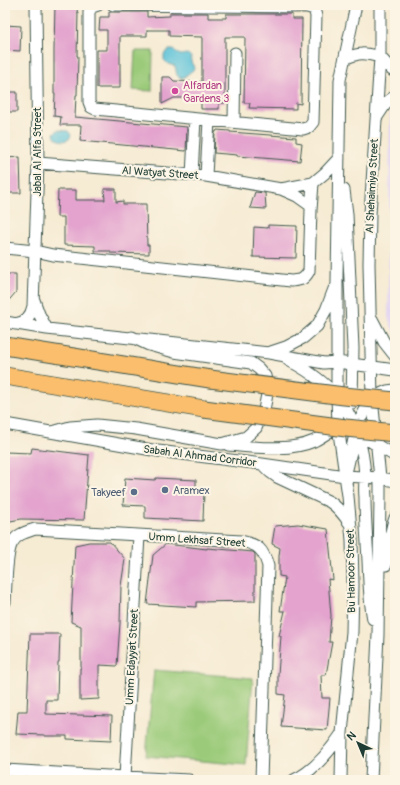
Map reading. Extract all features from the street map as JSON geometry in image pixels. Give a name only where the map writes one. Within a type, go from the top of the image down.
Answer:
[{"type":"highway","points":[[5,346],[210,379],[395,401]]},
{"type":"highway","points":[[5,376],[204,409],[395,433]]},
{"type":"street","name":"Jabal Al Alfa Street","points":[[10,323],[22,322],[28,318],[32,311],[34,299],[38,163],[36,5]]},
{"type":"street","points":[[98,5],[92,7],[89,12],[89,102],[91,107],[95,109],[303,129],[309,127],[312,122],[313,114],[316,16],[314,9],[307,7],[113,5]]},
{"type":"street","points":[[337,362],[340,80],[356,5]]},
{"type":"street","name":"Al Shehaimiya Street","points":[[372,368],[369,264],[370,214],[380,57],[380,5]]},
{"type":"street","points":[[234,122],[235,53]]},
{"type":"street","points":[[345,59],[354,54],[366,53],[380,57],[395,72]]},
{"type":"street","points":[[376,117],[387,102],[395,96]]},
{"type":"street","points":[[192,175],[195,119]]},
{"type":"street","points":[[206,176],[209,120]]},
{"type":"street","points":[[5,248],[35,251],[53,255],[286,281],[298,281],[305,278],[309,271],[313,183],[339,158]]},
{"type":"street","points":[[339,158],[347,214],[354,364],[350,412]]},
{"type":"street","name":"Al Watyat Street","points":[[38,163],[206,176],[281,189],[297,196],[312,206]]},
{"type":"street","name":"Al Watyat Street","points":[[281,189],[313,183]]},
{"type":"street","points":[[268,353],[286,347],[303,338],[317,326],[326,310],[337,282]]},
{"type":"street","name":"Jabal Al Alfa Street","points":[[34,299],[38,314],[47,328]]},
{"type":"street","points":[[370,316],[384,342],[395,356]]},
{"type":"street","points":[[10,323],[268,353],[324,363],[337,362],[395,370]]},
{"type":"street","points":[[132,338],[149,345],[174,352],[252,363],[265,376],[268,389],[264,410],[256,428],[246,437],[222,444]]},
{"type":"street","points":[[268,353],[284,358],[313,375],[337,396],[350,412],[362,450],[365,477],[364,497],[370,598],[378,635]]},
{"type":"street","name":"Bu Hamoor Street","points":[[337,362],[338,426],[351,526],[353,584],[352,632],[342,733],[341,780]]},
{"type":"street","points":[[371,780],[378,635],[380,478],[372,398],[372,368]]},
{"type":"street","points":[[52,432],[70,426],[97,425],[136,429],[222,444],[261,448],[300,445],[314,441],[338,426],[364,395],[372,368]]},
{"type":"street","points":[[345,476],[356,428],[372,398],[386,391],[395,390]]},
{"type":"street","name":"Sabah Al Ahmad Corridor","points":[[5,424],[158,452],[395,481]]},
{"type":"street","points":[[356,428],[365,438],[395,456]]},
{"type":"street","points":[[262,464],[277,477],[336,506],[344,514],[351,526]]},
{"type":"street","points":[[378,635],[389,540],[395,518]]},
{"type":"street","name":"Umm Lekhsaf Street","points":[[5,602],[8,554],[11,544],[17,537],[25,532],[35,529],[241,541],[251,543],[259,548],[265,556],[268,566],[261,780]]},
{"type":"street","name":"Umm Edayyat Street","points":[[125,777],[139,536]]},
{"type":"street","points":[[294,780],[301,777],[324,757],[342,733]]},
{"type":"street","points":[[5,770],[189,780]]},
{"type":"shaded area","points":[[395,108],[395,335],[388,318],[390,114]]},
{"type":"green space","points":[[135,51],[153,51],[152,91],[133,90]]},
{"type":"green space","points":[[154,670],[253,678],[246,765],[146,756]]},
{"type":"water","points":[[169,50],[174,50],[180,55],[190,55],[194,69],[183,78],[180,78],[177,74],[175,66],[168,64],[164,60],[164,54]]},
{"type":"water","points":[[58,130],[68,131],[71,135],[69,139],[62,141],[58,139],[54,133]]},
{"type":"building","points":[[55,5],[78,5],[77,95],[75,117],[187,127],[186,151],[80,141],[81,125],[60,125],[61,117],[54,116]]},
{"type":"building","points":[[109,12],[147,12],[147,17],[170,16],[170,13],[208,13],[208,18],[226,18],[226,14],[292,14],[292,19],[302,19],[301,104],[296,103],[296,109],[249,108],[250,103],[244,103],[245,37],[225,37],[225,103],[219,103],[219,109],[201,109],[201,98],[174,98],[162,104],[162,77],[170,77],[174,81],[202,82],[202,37],[169,36],[169,30],[147,30],[147,36],[120,36],[120,88],[97,88],[97,50],[107,50],[107,30],[99,30],[100,17],[109,17]]},
{"type":"building","points":[[5,25],[21,26],[20,51],[5,50]]},
{"type":"building","points":[[8,92],[17,92],[17,112],[9,112]]},
{"type":"building","points":[[217,130],[296,137],[296,142],[302,143],[300,161],[214,153],[215,132]]},
{"type":"building","points":[[20,157],[21,193],[5,193],[5,158]]},
{"type":"building","points":[[104,189],[116,189],[116,202],[123,201],[123,204],[146,204],[147,245],[149,245],[149,254],[110,253],[110,251],[95,251],[95,246],[64,245],[64,217],[57,217],[58,190],[76,190],[76,200],[105,200]]},
{"type":"building","points":[[255,192],[265,193],[266,209],[250,208]]},
{"type":"building","points":[[268,225],[297,226],[296,258],[253,257],[254,227],[268,228]]},
{"type":"building","points":[[5,274],[16,274],[16,292],[5,305]]},
{"type":"building","points":[[32,448],[89,455],[84,520],[21,519],[5,522],[5,452],[31,453]]},
{"type":"building","points":[[125,478],[196,480],[196,490],[204,491],[203,521],[145,518],[145,506],[123,505]]},
{"type":"building","points":[[298,524],[328,529],[333,580],[328,579],[331,616],[329,642],[332,642],[326,675],[321,675],[322,698],[330,698],[327,730],[281,727],[285,695],[278,694],[281,636],[279,636],[285,611],[280,611],[285,577],[279,576],[280,548],[272,544],[275,526]]},
{"type":"building","points":[[89,542],[110,542],[125,559],[121,586],[117,666],[99,665],[99,699],[80,700],[81,626],[71,622],[75,545]]},
{"type":"building","points":[[166,544],[207,549],[253,552],[255,554],[255,601],[196,602],[196,607],[147,604],[153,555]]},
{"type":"building","points":[[30,634],[60,634],[57,700],[46,700],[46,714],[112,716],[111,741],[67,739],[67,736],[16,734],[18,711],[27,711]]},
{"type":"place","name":"Alfardan Gardens 3","points":[[175,91]]},
{"type":"place","name":"Aramex","points":[[165,490]]},
{"type":"place","name":"Takyeef","points":[[134,492]]}]
